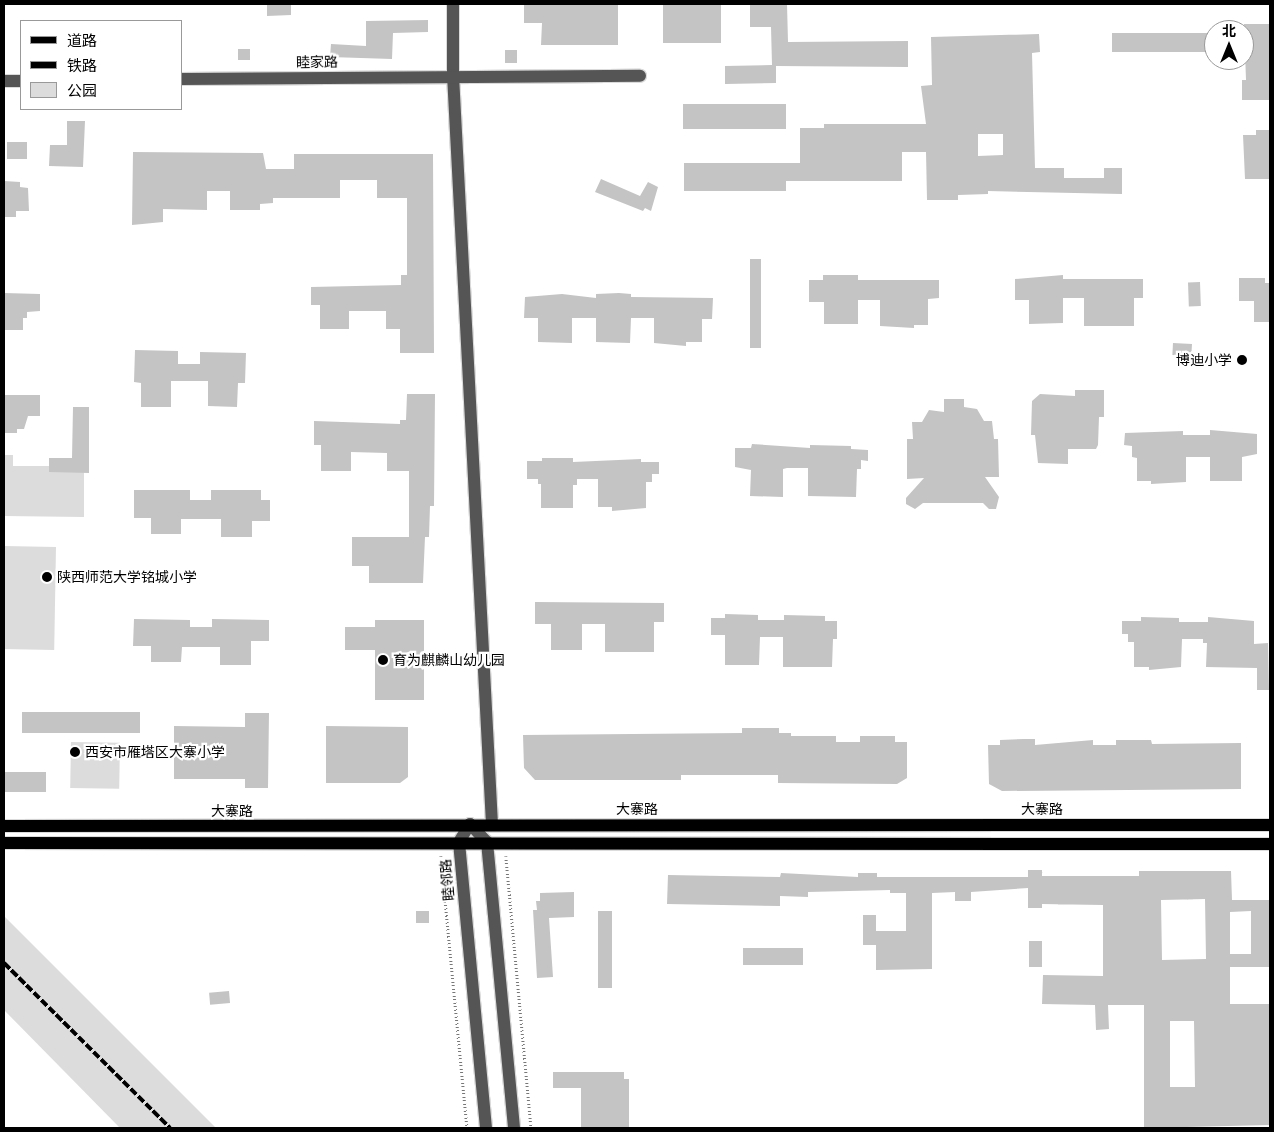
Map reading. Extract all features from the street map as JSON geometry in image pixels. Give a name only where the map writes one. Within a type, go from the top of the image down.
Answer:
[{"type":"main road","name":"大寨路","points":[[4,826],[470,824],[1270,825]]},
{"type":"main road","points":[[4,843],[1270,844]]},
{"type":"street","points":[[453,4],[453,75],[492,824]]},
{"type":"street","name":"睦家路","points":[[182,79],[453,75],[640,76]]},
{"type":"street","points":[[4,81],[20,81]]},
{"type":"street","points":[[470,824],[487,842],[514,1128]]},
{"type":"street","name":"睦邻路","points":[[470,824],[459,842],[486,1128]]},
{"type":"path","points":[[440,842],[467,1128]]},
{"type":"path","points":[[504,842],[531,1128]]},
{"type":"green space","points":[[4,455],[13,455],[13,466],[84,466],[84,517],[4,516]]},
{"type":"green space","points":[[4,546],[56,547],[54,650],[4,649]]},
{"type":"green space","points":[[71,742],[120,743],[119,789],[70,788]]},
{"type":"green space","points":[[4,916],[216,1128],[120,1128],[4,1010]]},
{"type":"building","points":[[267,4],[291,5],[291,15],[267,16]]},
{"type":"building","points":[[524,4],[618,4],[618,45],[541,45],[542,23],[524,23]]},
{"type":"building","points":[[663,4],[721,4],[721,43],[663,43]]},
{"type":"building","points":[[750,4],[787,4],[788,42],[908,41],[908,67],[776,66],[776,83],[725,84],[725,66],[772,65],[771,27],[750,27]]},
{"type":"building","points":[[428,20],[428,32],[393,33],[392,59],[330,57],[331,44],[366,46],[366,21]]},
{"type":"building","points":[[1254,24],[1270,24],[1270,100],[1242,100],[1242,80],[1246,80],[1246,70],[1254,70]]},
{"type":"building","points":[[1112,33],[1204,33],[1204,52],[1112,52]]},
{"type":"building","points":[[1039,34],[1040,52],[1032,53],[1035,168],[1064,168],[1064,178],[1104,178],[1104,168],[1122,168],[1122,194],[988,191],[988,194],[958,195],[958,200],[927,200],[926,152],[902,152],[902,181],[786,181],[786,191],[684,191],[684,163],[800,163],[800,128],[824,128],[824,124],[926,124],[921,86],[932,85],[931,37]],"holes":[[[978,134],[1003,134],[1003,155],[978,156]]]},
{"type":"building","points":[[238,49],[250,49],[250,60],[238,60]]},
{"type":"building","points":[[505,50],[517,50],[517,63],[505,63]]},
{"type":"building","points":[[683,104],[786,104],[786,129],[683,129]]},
{"type":"building","points":[[67,121],[85,121],[83,167],[49,166],[50,145],[67,145]]},
{"type":"building","points":[[1256,130],[1270,130],[1270,179],[1245,179],[1243,135],[1256,135]]},
{"type":"building","points":[[7,142],[27,142],[27,159],[7,159]]},
{"type":"building","points":[[133,152],[263,153],[266,169],[294,169],[294,154],[433,154],[434,353],[400,353],[400,329],[386,329],[386,311],[349,311],[349,329],[320,329],[320,305],[311,305],[311,287],[401,285],[401,275],[407,275],[407,198],[377,198],[377,180],[340,180],[340,198],[273,198],[273,203],[260,204],[260,210],[230,210],[230,191],[207,191],[207,210],[163,209],[163,222],[132,225]]},
{"type":"building","points":[[601,179],[640,196],[648,182],[658,187],[651,211],[645,208],[643,211],[595,192]]},
{"type":"building","points":[[4,181],[20,182],[20,187],[28,188],[29,211],[16,211],[16,217],[4,217]]},
{"type":"building","points":[[750,259],[761,259],[761,348],[750,348]]},
{"type":"building","points":[[823,275],[858,275],[858,280],[939,280],[939,298],[928,299],[928,325],[914,325],[914,328],[880,326],[880,300],[858,300],[858,324],[824,324],[824,302],[809,302],[809,280],[823,280]]},
{"type":"building","points":[[1063,275],[1063,279],[1143,279],[1143,298],[1134,298],[1134,326],[1084,326],[1084,298],[1063,298],[1063,323],[1029,324],[1029,300],[1015,300],[1015,279]]},
{"type":"building","points":[[1239,278],[1265,278],[1265,283],[1270,283],[1270,322],[1254,322],[1254,301],[1239,301]]},
{"type":"building","points":[[1188,282],[1200,282],[1201,306],[1189,306]]},
{"type":"building","points":[[4,293],[40,294],[40,311],[27,312],[27,318],[23,318],[23,330],[4,330]]},
{"type":"building","points":[[562,294],[596,298],[596,294],[631,294],[631,297],[713,298],[712,319],[702,319],[702,342],[686,342],[686,346],[654,343],[654,318],[631,318],[630,343],[596,342],[596,318],[572,318],[572,343],[538,342],[538,318],[524,318],[525,297]]},
{"type":"building","points":[[1173,343],[1192,344],[1191,356],[1172,355]]},
{"type":"building","points":[[135,350],[178,351],[178,364],[200,364],[200,352],[246,353],[245,383],[238,383],[237,407],[208,406],[208,381],[171,381],[171,407],[141,407],[141,383],[134,382]]},
{"type":"building","points":[[1075,390],[1104,390],[1104,417],[1099,417],[1098,445],[1096,449],[1068,449],[1068,464],[1038,463],[1035,435],[1031,435],[1032,401],[1040,394],[1075,396]]},
{"type":"building","points":[[407,394],[435,394],[434,506],[430,506],[429,537],[425,537],[423,583],[369,583],[369,566],[352,566],[352,537],[409,537],[409,471],[387,471],[387,453],[351,452],[351,471],[321,471],[321,445],[314,445],[314,421],[400,424],[400,420],[406,420]]},
{"type":"building","points":[[4,395],[40,395],[40,416],[28,416],[24,429],[17,429],[17,433],[4,433]]},
{"type":"building","points":[[944,399],[964,399],[964,407],[977,409],[984,421],[992,421],[994,439],[998,439],[999,477],[985,477],[999,497],[996,509],[989,509],[983,503],[923,503],[915,509],[906,504],[906,498],[924,478],[907,479],[907,439],[913,439],[912,422],[922,422],[929,410],[944,412]]},
{"type":"building","points":[[73,407],[89,407],[89,473],[49,472],[49,458],[72,458]]},
{"type":"building","points":[[1210,430],[1257,434],[1257,454],[1242,457],[1242,481],[1210,481],[1210,457],[1186,457],[1186,482],[1151,484],[1151,481],[1137,481],[1137,458],[1132,457],[1132,446],[1124,445],[1125,433],[1183,431],[1183,435],[1210,435]]},
{"type":"building","points":[[752,444],[810,448],[810,445],[851,446],[851,449],[868,450],[868,461],[861,460],[861,469],[857,469],[856,497],[808,496],[808,468],[783,469],[783,497],[750,496],[751,470],[735,467],[735,448],[751,448]]},
{"type":"building","points":[[542,458],[573,458],[573,462],[641,459],[641,462],[659,462],[659,474],[652,474],[652,482],[646,482],[646,508],[612,511],[612,507],[598,507],[598,479],[577,479],[577,485],[573,485],[573,508],[541,508],[541,484],[538,484],[538,479],[527,479],[527,461],[542,461]]},
{"type":"building","points":[[134,490],[190,490],[190,500],[211,500],[211,490],[261,490],[261,500],[270,500],[270,521],[252,521],[252,537],[221,537],[221,519],[181,519],[181,534],[151,534],[151,518],[134,518]]},
{"type":"building","points":[[535,602],[664,603],[664,622],[654,622],[654,652],[605,652],[605,624],[582,624],[582,650],[551,650],[551,624],[535,624]]},
{"type":"building","points":[[725,614],[758,615],[758,620],[784,620],[784,615],[825,616],[825,621],[837,621],[837,639],[833,639],[832,667],[783,667],[783,637],[760,637],[759,665],[725,665],[725,635],[711,635],[711,618],[725,618]]},
{"type":"building","points":[[1141,617],[1179,618],[1179,622],[1208,622],[1208,617],[1254,621],[1254,644],[1268,643],[1269,690],[1257,690],[1257,668],[1206,667],[1207,643],[1203,643],[1203,639],[1182,639],[1181,667],[1149,670],[1149,667],[1134,667],[1134,642],[1128,642],[1128,634],[1122,634],[1122,621],[1141,621]]},
{"type":"building","points":[[134,619],[190,620],[190,627],[212,627],[212,619],[269,620],[269,641],[251,641],[251,665],[220,665],[220,647],[182,647],[181,662],[151,662],[151,646],[133,646]]},
{"type":"building","points":[[375,620],[424,620],[424,700],[375,700],[375,650],[345,650],[345,627],[375,627]]},
{"type":"building","points":[[22,712],[140,712],[140,733],[22,733]]},
{"type":"building","points":[[245,713],[269,713],[268,788],[245,788],[245,779],[174,779],[174,726],[245,727]]},
{"type":"building","points":[[326,726],[408,727],[408,777],[400,783],[326,783]]},
{"type":"building","points":[[742,728],[779,728],[779,733],[791,733],[791,736],[836,736],[836,742],[860,742],[860,736],[895,736],[895,742],[907,742],[907,778],[897,784],[778,783],[778,775],[681,775],[681,780],[535,780],[524,768],[523,735],[742,733]]},
{"type":"building","points":[[1035,739],[1035,745],[1093,740],[1093,745],[1116,745],[1116,740],[1151,740],[1152,744],[1241,743],[1241,789],[1002,791],[989,784],[988,745],[1000,745],[1000,740]]},
{"type":"building","points":[[4,772],[46,772],[46,792],[4,792]]},
{"type":"building","points":[[1028,870],[1042,870],[1042,876],[1139,876],[1139,871],[1231,871],[1232,900],[1270,900],[1270,967],[1230,967],[1230,1004],[1270,1004],[1270,1125],[1144,1128],[1144,1005],[1108,1005],[1109,1029],[1096,1030],[1095,1005],[1042,1004],[1043,975],[1103,976],[1103,905],[1042,904],[1042,908],[1028,908],[1028,888],[971,892],[971,901],[955,901],[955,892],[932,893],[932,969],[876,970],[876,945],[863,945],[863,915],[876,915],[876,931],[906,931],[906,893],[890,893],[890,890],[808,892],[808,897],[780,896],[780,906],[667,904],[668,875],[780,877],[781,873],[858,877],[858,873],[877,873],[877,877],[1028,877]],"holes":[[[1205,899],[1206,959],[1162,960],[1161,900]],[[1251,911],[1251,954],[1230,954],[1230,912]],[[1170,1021],[1194,1021],[1195,1087],[1170,1087]]]},
{"type":"building","points":[[574,892],[574,917],[549,918],[553,977],[537,978],[533,910],[537,910],[536,901],[540,901],[540,893]]},
{"type":"building","points":[[416,911],[429,911],[429,923],[416,923]]},
{"type":"building","points":[[598,911],[612,911],[612,988],[598,988]]},
{"type":"building","points":[[1029,941],[1042,941],[1042,967],[1029,967]]},
{"type":"building","points":[[743,948],[803,948],[803,965],[743,965]]},
{"type":"building","points":[[229,991],[230,1003],[210,1005],[209,993]]},
{"type":"building","points":[[553,1072],[624,1072],[624,1079],[629,1079],[629,1128],[581,1128],[581,1088],[553,1088]]},
{"type":"railway","points":[[4,963],[170,1128]]},
{"type":"place","name":"博迪小学","points":[[1242,360]]},
{"type":"place","name":"陕西师范大学铭城小学","points":[[47,577]]},
{"type":"place","name":"育为麒麟山幼儿园","points":[[383,660]]},
{"type":"place","name":"西安市雁塔区大寨小学","points":[[75,752]]}]
